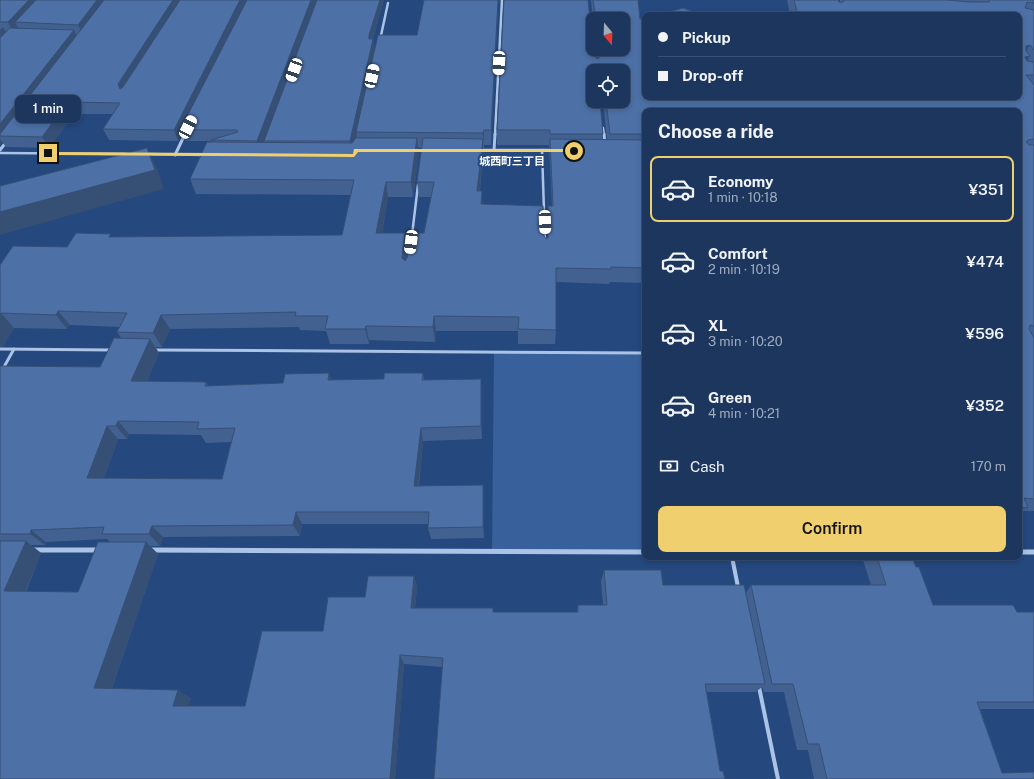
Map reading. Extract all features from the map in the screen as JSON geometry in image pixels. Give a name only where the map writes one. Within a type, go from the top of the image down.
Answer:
[{"type":"street","points":[[494,150],[502,0]]},
{"type":"street","points":[[380,42],[388,3]]},
{"type":"street","points":[[501,6],[509,6]]},
{"type":"street","points":[[602,122],[605,151]]},
{"type":"street","points":[[174,155],[188,127]]},
{"type":"street","points":[[0,151],[9,138]]},
{"type":"street","points":[[24,550],[103,550]]},
{"type":"street","points":[[143,550],[642,552]]},
{"type":"street","points":[[1022,552],[1034,552]]},
{"type":"lane","points":[[473,150],[558,150]]},
{"type":"lane","points":[[542,150],[545,243]]},
{"type":"lane","points":[[0,151],[127,154]]},
{"type":"lane","points":[[143,154],[211,155]]},
{"type":"lane","points":[[411,242],[419,180]]},
{"type":"lane","points":[[0,349],[118,350]]},
{"type":"lane","points":[[0,374],[14,349]]},
{"type":"lane","points":[[150,350],[642,353]]},
{"type":"lane","points":[[733,560],[740,595]]},
{"type":"lane","points":[[758,680],[778,779]]},
{"type":"shaded area","points":[[494,352],[642,353],[642,552],[492,551]]},
{"type":"building","points":[[0,0],[29,0],[8,22],[0,22]]},
{"type":"building","points":[[36,0],[97,0],[78,25],[15,22]]},
{"type":"building","points":[[104,0],[173,0],[118,84],[120,89],[123,87],[180,0],[240,0],[174,130],[103,129],[120,103],[68,102],[42,137],[0,136],[0,134]]},
{"type":"building","points":[[247,0],[311,0],[257,141],[211,140],[238,132],[237,130],[180,130]]},
{"type":"building","points":[[317,0],[380,0],[369,35],[369,39],[373,39],[350,141],[264,141]]},
{"type":"building","points":[[424,0],[498,0],[491,130],[484,130],[483,133],[356,132],[378,35],[417,35]]},
{"type":"building","points":[[504,0],[588,0],[589,12],[586,12],[586,56],[595,56],[598,59],[600,56],[630,56],[630,12],[595,12],[593,0],[638,0],[640,19],[642,19],[642,100],[1022,100],[1022,12],[797,12],[794,0],[839,0],[838,1],[841,3],[844,0],[947,0],[989,2],[989,0],[1034,0],[1034,3],[1027,2],[1025,8],[1034,10],[1034,50],[1030,45],[1026,46],[1026,51],[1030,56],[1025,57],[1027,61],[1034,62],[1034,75],[1026,75],[1034,85],[1034,139],[1026,142],[1029,145],[1034,145],[1034,326],[1030,325],[1029,329],[1034,338],[1034,499],[1024,498],[1028,508],[1022,507],[1022,108],[642,108],[642,134],[610,134],[607,108],[630,108],[630,64],[586,64],[586,108],[601,108],[603,134],[550,134],[550,130],[497,130]]},
{"type":"building","points":[[683,8],[694,12],[668,12]]},
{"type":"building","points":[[10,28],[74,30],[0,124],[0,38]]},
{"type":"building","points":[[355,138],[417,138],[411,182],[386,182],[376,233],[405,233],[402,258],[405,261],[407,258],[411,233],[424,233],[434,182],[417,182],[423,138],[483,139],[477,191],[482,191],[481,204],[543,206],[544,236],[546,239],[548,238],[548,206],[553,206],[550,139],[642,140],[642,268],[556,268],[556,330],[518,329],[519,317],[434,316],[433,327],[366,326],[365,329],[325,329],[328,316],[295,316],[296,312],[161,315],[153,333],[117,332],[127,313],[58,311],[56,315],[1,313],[0,315],[0,265],[13,246],[67,247],[76,233],[111,234],[109,237],[342,235],[354,180],[190,179],[207,142],[352,143]]},
{"type":"building","points":[[147,148],[155,170],[0,212],[0,186]]},
{"type":"building","points":[[114,338],[150,339],[131,381],[206,382],[205,386],[283,383],[285,374],[329,373],[328,380],[384,379],[384,373],[423,373],[422,380],[481,379],[481,426],[421,428],[414,486],[483,485],[483,527],[428,528],[429,512],[296,512],[293,525],[152,526],[149,534],[102,534],[104,527],[31,530],[30,534],[0,534],[0,366],[100,367]],"holes":[[[118,421],[199,422],[197,429],[235,428],[222,479],[87,478],[107,426],[116,426]]]},
{"type":"building","points":[[0,541],[26,541],[4,591],[78,592],[98,542],[146,542],[94,688],[178,690],[173,706],[245,706],[262,631],[323,631],[328,597],[365,597],[368,576],[414,576],[411,608],[493,608],[493,612],[578,612],[578,605],[607,605],[604,570],[661,570],[663,585],[744,585],[765,684],[705,684],[720,771],[723,771],[725,779],[434,779],[443,658],[400,655],[390,779],[0,779]]},
{"type":"building","points":[[878,560],[913,560],[916,567],[919,567],[933,605],[1013,605],[1017,612],[1034,612],[1034,702],[977,702],[1002,773],[1034,772],[1034,779],[827,779],[819,744],[808,744],[793,684],[772,684],[751,585],[886,585]]},
{"type":"district","name":"城西町三丁目","points":[[512,161]]},
{"type":"route","points":[[48,153],[354,155],[356,150],[574,151]]}]
